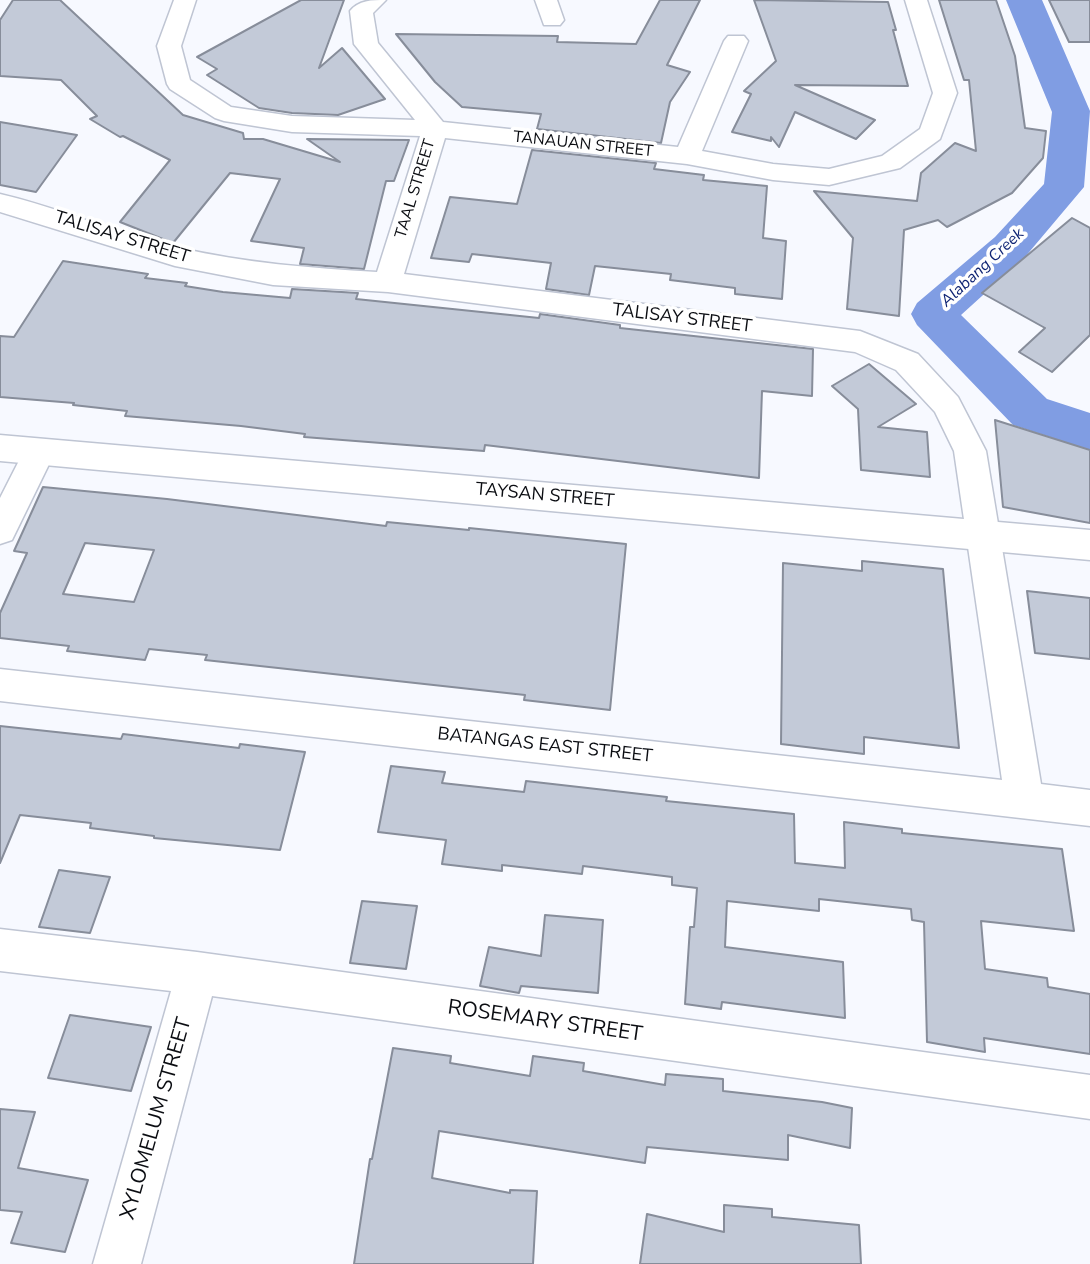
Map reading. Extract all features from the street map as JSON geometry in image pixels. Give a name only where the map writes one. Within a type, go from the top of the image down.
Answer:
[{"type":"street","name":"TANAUAN STREET","points":[[185,0],[169,47],[179,84],[224,113],[292,124],[435,129],[687,156],[773,173],[829,177],[891,162],[931,133],[945,93],[916,0]]},
{"type":"street","name":"TAAL STREET","points":[[375,0],[361,11],[366,44],[435,129],[388,282]]},
{"type":"street","points":[[687,156],[736,41]]},
{"type":"street","name":"TALISAY STREET","points":[[0,203],[27,209],[175,257],[273,275],[388,282],[860,342],[907,362],[947,405],[970,451],[1024,800]]},
{"type":"street","name":"TAYSAN STREET","points":[[0,448],[1090,545]]},
{"type":"street","points":[[0,531],[39,452]]},
{"type":"street","name":"BATANGAS EAST STREET","points":[[0,685],[1090,808]]},
{"type":"street","name":"ROSEMARY STREET","points":[[0,950],[197,973],[1090,1097]]},
{"type":"street","name":"XYLOMELUM STREET","points":[[117,1264],[197,973]]},
{"type":"building","points":[[13,0],[60,0],[183,115],[243,133],[244,139],[263,139],[340,162],[307,139],[409,140],[394,181],[386,181],[364,269],[300,264],[304,248],[251,241],[280,179],[230,173],[173,243],[120,222],[170,160],[123,136],[120,137],[90,119],[97,116],[61,80],[0,76],[0,20]]},
{"type":"building","points":[[301,0],[344,0],[319,68],[342,48],[385,99],[338,115],[292,113],[259,108],[207,75],[217,69],[197,57]]},
{"type":"building","points":[[660,0],[700,0],[667,65],[690,72],[670,102],[661,143],[537,129],[541,114],[462,107],[435,82],[396,34],[558,36],[557,42],[636,44]]},
{"type":"building","points":[[754,0],[888,2],[908,86],[795,85],[875,120],[856,139],[795,112],[779,147],[771,137],[771,141],[732,132],[751,94],[744,91],[776,61]]},
{"type":"building","points":[[939,0],[996,0],[1015,56],[1025,128],[1046,131],[1043,158],[1012,193],[947,227],[938,220],[904,230],[899,316],[847,309],[853,238],[814,191],[917,201],[921,173],[955,143],[976,151],[969,80],[964,80]]},
{"type":"building","points":[[1049,0],[1090,0],[1090,42],[1069,42]]},
{"type":"building","points":[[0,122],[77,135],[36,192],[0,185]]},
{"type":"building","points":[[532,150],[656,163],[654,169],[704,175],[703,180],[767,186],[763,238],[786,241],[782,299],[735,294],[735,288],[670,280],[671,274],[595,266],[589,295],[546,289],[551,263],[472,254],[469,262],[431,258],[450,197],[517,204]]},
{"type":"building","points":[[1072,218],[1090,228],[1090,335],[1052,372],[1019,352],[1045,328],[982,293]]},
{"type":"building","points":[[63,261],[148,274],[145,278],[187,283],[185,286],[223,292],[290,298],[292,289],[358,293],[356,299],[539,318],[540,314],[620,325],[620,328],[813,349],[812,396],[762,391],[759,478],[485,445],[484,451],[304,437],[305,434],[241,426],[125,416],[127,411],[73,405],[74,403],[0,397],[0,336],[14,337]]},
{"type":"building","points":[[869,364],[916,404],[878,427],[927,432],[930,477],[861,470],[858,409],[832,386]]},
{"type":"building","points":[[995,420],[1090,450],[1090,523],[1003,507]]},
{"type":"building","points":[[43,487],[386,526],[387,522],[469,528],[626,544],[610,710],[524,700],[525,695],[205,660],[207,655],[149,649],[145,660],[67,651],[69,646],[0,638],[0,613],[27,553],[14,551]],"holes":[[[85,543],[154,550],[134,602],[63,594]]]},
{"type":"building","points":[[862,561],[943,569],[959,748],[864,737],[864,754],[781,744],[783,563],[862,571]]},
{"type":"building","points":[[1027,591],[1090,598],[1090,659],[1035,653]]},
{"type":"building","points":[[0,726],[121,739],[123,734],[239,748],[240,744],[305,752],[280,850],[154,838],[90,828],[91,823],[20,815],[0,863]]},
{"type":"building","points":[[391,766],[445,772],[442,783],[524,792],[526,781],[667,797],[666,801],[794,814],[795,863],[845,868],[844,822],[902,829],[902,833],[1062,849],[1074,931],[981,921],[985,969],[1047,978],[1048,987],[1090,994],[1090,1054],[984,1038],[985,1052],[927,1042],[924,922],[912,920],[911,909],[819,899],[819,911],[727,901],[725,947],[843,962],[845,1018],[722,1002],[721,1009],[685,1004],[690,927],[694,927],[697,888],[672,885],[672,877],[583,866],[582,874],[502,865],[502,871],[442,864],[446,840],[378,832]]},
{"type":"building","points":[[59,870],[110,877],[90,933],[39,927]]},
{"type":"building","points":[[362,901],[417,906],[406,969],[350,963]]},
{"type":"building","points":[[545,915],[603,920],[598,993],[521,986],[519,993],[480,986],[489,947],[541,956]]},
{"type":"building","points":[[70,1015],[151,1027],[131,1091],[48,1078]]},
{"type":"building","points":[[393,1048],[451,1056],[450,1063],[530,1076],[533,1056],[584,1063],[583,1071],[665,1085],[666,1074],[723,1079],[723,1091],[852,1108],[850,1148],[788,1135],[788,1160],[647,1147],[645,1163],[439,1131],[432,1178],[510,1193],[510,1190],[537,1191],[533,1264],[354,1264],[370,1159]]},
{"type":"building","points":[[0,1109],[35,1112],[18,1168],[88,1180],[65,1252],[11,1243],[22,1212],[0,1210]]},
{"type":"building","points":[[724,1205],[772,1209],[772,1217],[859,1225],[861,1264],[640,1264],[647,1214],[724,1232]]},
{"type":"waterway","name":"Alabang Creek","points":[[1024,0],[1071,112],[1064,187],[1010,247],[933,314],[1030,412],[1090,432]]}]
